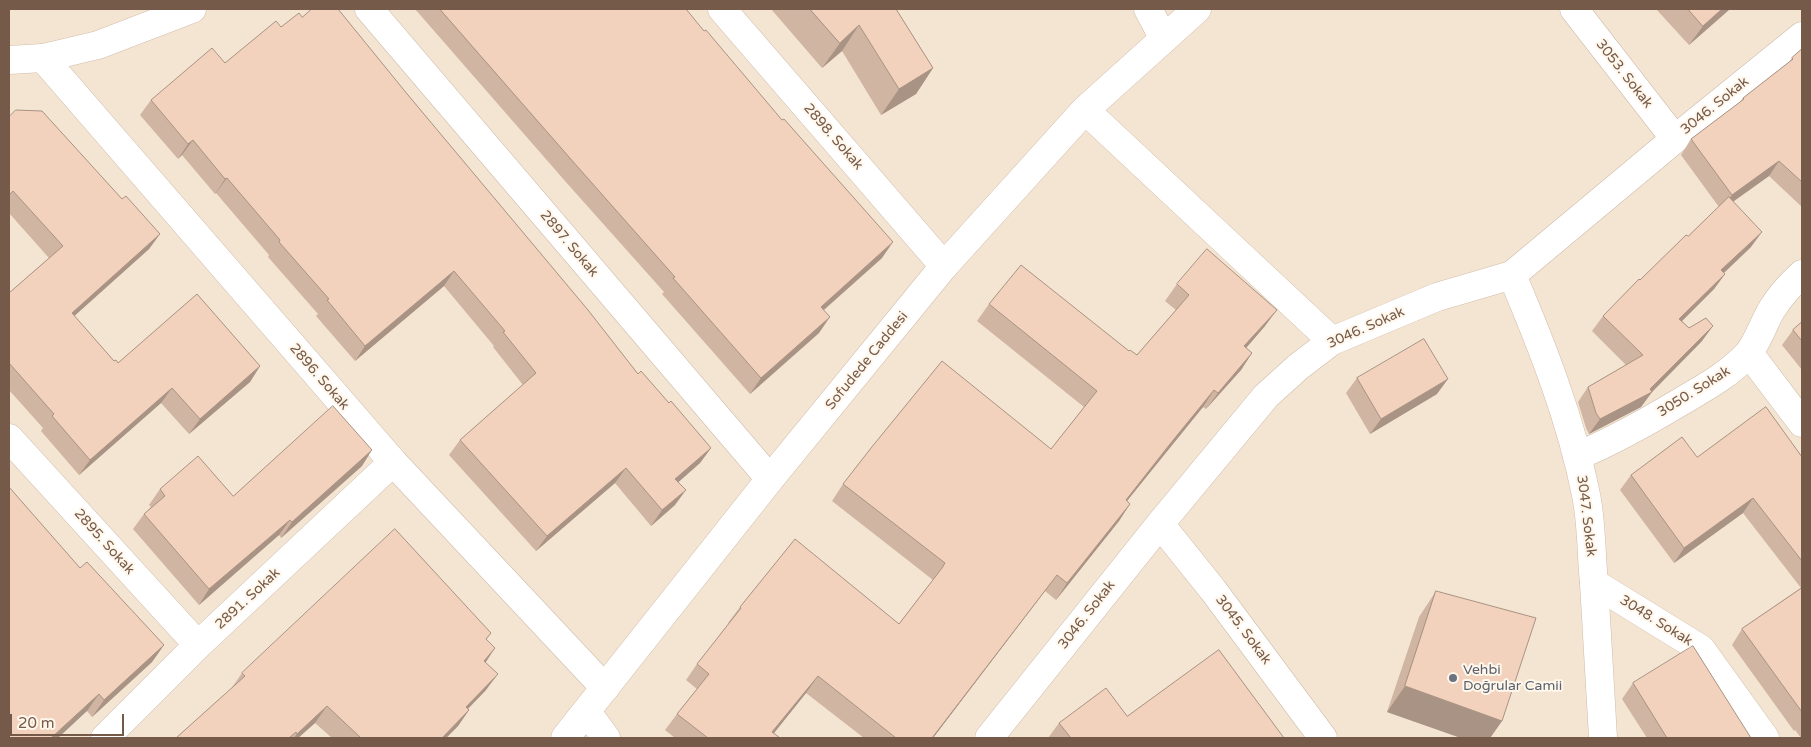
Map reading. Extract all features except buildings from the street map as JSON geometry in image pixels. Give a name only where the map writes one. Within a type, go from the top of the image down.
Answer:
[{"type":"street","points":[[9,60],[43,58],[98,45],[192,9]]},
{"type":"street","name":"2897. Sokak","points":[[369,9],[770,479]]},
{"type":"street","name":"2898. Sokak","points":[[722,9],[944,266]]},
{"type":"street","points":[[1148,9],[1164,40]]},
{"type":"street","name":"Sofudede Caddesi","points":[[565,738],[770,479],[944,266],[1084,110],[1197,9]]},
{"type":"street","name":"3053. Sokak","points":[[1574,9],[1675,139]]},
{"type":"street","name":"3046. Sokak","points":[[989,738],[1160,524],[1266,396],[1298,367],[1332,340],[1437,297],[1512,275],[1802,36]]},
{"type":"street","name":"2896. Sokak","points":[[43,58],[393,462],[605,688]]},
{"type":"street","points":[[1084,110],[1332,340]]},
{"type":"street","name":"3050. Sokak","points":[[1577,456],[1610,443],[1734,368],[1748,353],[1774,306],[1792,283],[1802,274]]},
{"type":"street","name":"3047. Sokak","points":[[1512,275],[1543,347],[1577,456],[1587,498],[1603,738]]},
{"type":"street","points":[[1748,353],[1802,423]]},
{"type":"street","name":"2895. Sokak","points":[[9,438],[198,646]]},
{"type":"street","name":"2891. Sokak","points":[[105,738],[198,646],[393,462]]},
{"type":"street","name":"3045. Sokak","points":[[1160,524],[1213,590],[1323,738]]},
{"type":"street","name":"3048. Sokak","points":[[1594,583],[1701,649],[1766,738]]},
{"type":"street","points":[[587,712],[606,738]]},
{"type":"shaded area","points":[[9,9],[1802,9],[1802,738],[9,738]]},
{"type":"place","name":"Vehbi Doğrular Camii","points":[[1453,678]]}]
